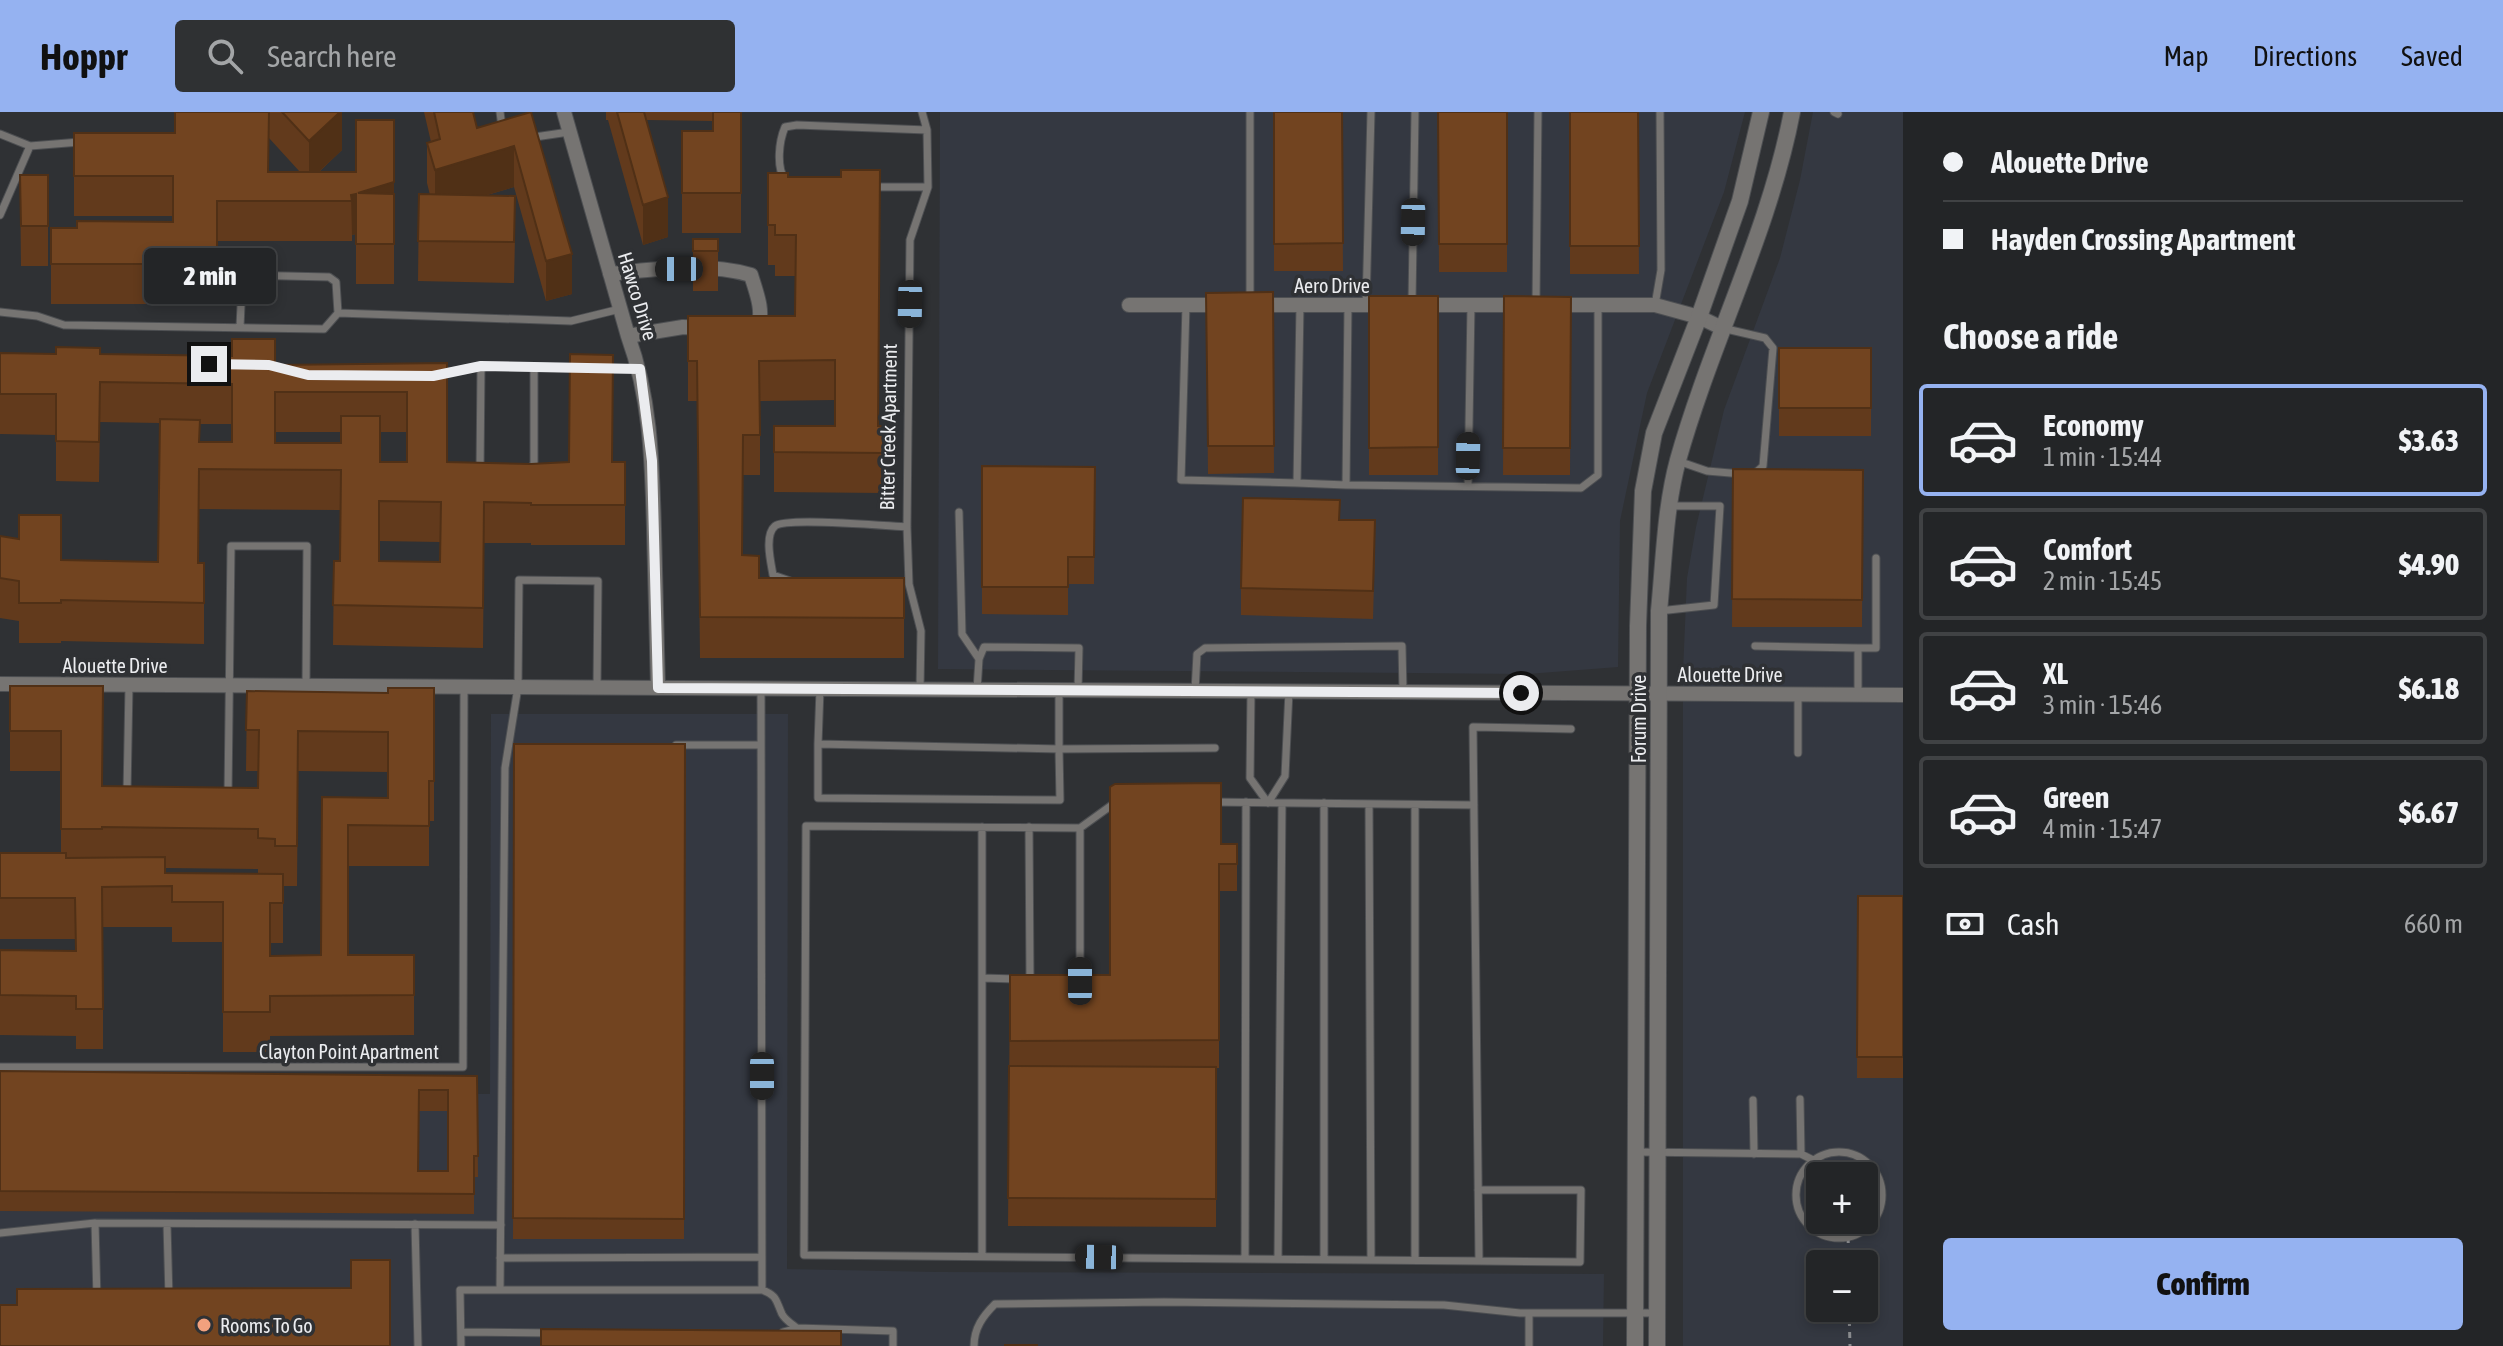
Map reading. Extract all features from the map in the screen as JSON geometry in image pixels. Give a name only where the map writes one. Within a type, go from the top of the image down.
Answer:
[{"type":"street","name":"Hawco Drive","points":[[564,112],[640,369],[652,461],[658,688]]},
{"type":"street","name":"Forum Drive","points":[[1635,1346],[1638,626],[1643,491],[1654,433],[1740,201],[1761,112]]},
{"type":"street","name":"Forum Drive","points":[[1657,1346],[1659,611],[1670,506],[1678,461],[1722,328],[1762,224],[1792,112]]},
{"type":"street","points":[[610,274],[654,269],[727,268],[751,275],[759,299],[761,319],[758,327],[683,327],[628,336]]},
{"type":"street","name":"Aero Drive","points":[[1129,305],[1655,305],[1699,317],[1722,328]]},
{"type":"street","name":"Alouette Drive","points":[[0,684],[1903,695]]},
{"type":"lane","points":[[500,112],[503,133]]},
{"type":"lane","name":"Bitter Creek Apartment","points":[[920,689],[921,631],[909,584],[907,527],[910,240],[928,187],[927,130],[922,112]]},
{"type":"lane","points":[[1250,112],[1250,305]]},
{"type":"lane","points":[[1366,305],[1371,112]]},
{"type":"lane","points":[[1412,305],[1415,112]]},
{"type":"lane","points":[[1536,305],[1538,112]]},
{"type":"lane","points":[[1655,305],[1661,270],[1660,112]]},
{"type":"lane","points":[[793,185],[780,172],[785,127],[927,130]]},
{"type":"lane","points":[[521,139],[569,132]]},
{"type":"lane","points":[[0,134],[30,146],[92,142]]},
{"type":"lane","points":[[0,215],[30,146]]},
{"type":"lane","points":[[858,187],[928,187]]},
{"type":"lane","points":[[0,312],[37,316],[64,325],[324,329],[338,313],[336,282],[329,277],[248,275],[242,283],[240,327]]},
{"type":"lane","points":[[1186,305],[1181,480],[1581,488],[1598,475],[1598,305]]},
{"type":"lane","points":[[1297,483],[1300,305]]},
{"type":"lane","points":[[1346,485],[1348,305]]},
{"type":"lane","points":[[1468,486],[1471,305]]},
{"type":"lane","points":[[338,313],[571,321],[620,309]]},
{"type":"lane","points":[[1678,461],[1707,471],[1754,474],[1763,466],[1773,348],[1765,338],[1722,328]]},
{"type":"lane","points":[[481,366],[479,467],[481,476],[490,479]]},
{"type":"lane","points":[[433,376],[481,366],[585,368]]},
{"type":"lane","points":[[522,479],[534,463],[534,367]]},
{"type":"lane","points":[[599,369],[640,369]]},
{"type":"lane","points":[[1659,611],[1714,605],[1720,506],[1670,506]]},
{"type":"lane","points":[[959,512],[962,634],[979,659]]},
{"type":"lane","name":"Bitter Creek Apartment","points":[[803,582],[788,581],[773,575],[770,535],[778,524],[797,522],[907,527]]},
{"type":"lane","points":[[213,799],[228,800],[231,546],[307,546],[306,686]]},
{"type":"lane","points":[[1755,646],[1876,648],[1876,558]]},
{"type":"lane","points":[[500,1290],[505,768],[518,687],[519,580],[598,581],[597,688]]},
{"type":"lane","points":[[894,583],[909,584]]},
{"type":"lane","points":[[1195,691],[1197,654],[1205,648],[1402,646],[1403,692]]},
{"type":"lane","points":[[977,690],[979,659],[984,647],[1079,648],[1078,690]]},
{"type":"lane","points":[[1858,648],[1858,694]]},
{"type":"lane","points":[[129,685],[127,798],[141,798]]},
{"type":"lane","name":"Clayton Point Apartment","points":[[0,1067],[463,1067],[464,687]]},
{"type":"lane","points":[[761,689],[762,1290]]},
{"type":"lane","points":[[820,689],[818,798],[1060,800],[1059,690]]},
{"type":"lane","points":[[1251,691],[1250,778],[1268,803]]},
{"type":"lane","points":[[1268,803],[1285,776],[1289,691]]},
{"type":"lane","points":[[1798,694],[1798,753]]},
{"type":"lane","points":[[1479,1261],[1473,727],[1571,729]]},
{"type":"lane","points":[[818,744],[1059,749],[1215,748]]},
{"type":"lane","points":[[667,745],[761,745]]},
{"type":"lane","points":[[509,747],[525,747]]},
{"type":"lane","points":[[1119,800],[1080,828],[806,826],[804,1255],[1580,1262],[1581,1190],[1478,1190]]},
{"type":"lane","points":[[1198,801],[1474,805]]},
{"type":"lane","points":[[1245,1259],[1246,802]]},
{"type":"lane","points":[[1278,1259],[1282,803]]},
{"type":"lane","points":[[1324,803],[1324,1259]]},
{"type":"lane","points":[[1369,804],[1371,1260]]},
{"type":"lane","points":[[1415,805],[1415,1260]]},
{"type":"lane","points":[[982,827],[982,1256]]},
{"type":"lane","points":[[1029,827],[1030,980]]},
{"type":"lane","points":[[1068,981],[1080,981],[1080,828]]},
{"type":"lane","points":[[982,978],[1043,980]]},
{"type":"lane","points":[[1800,1099],[1801,1154]]},
{"type":"lane","points":[[1753,1100],[1754,1154]]},
{"type":"lane","points":[[1837,1151],[1862,1157],[1873,1167],[1883,1195],[1873,1222],[1862,1232],[1848,1237],[1833,1238],[1807,1224],[1799,1212],[1796,1197],[1797,1182],[1804,1169],[1813,1160],[1837,1151]]},
{"type":"lane","points":[[1636,1152],[1801,1154],[1813,1160]]},
{"type":"lane","points":[[0,1233],[95,1223],[501,1225]]},
{"type":"lane","points":[[95,1223],[98,1309]]},
{"type":"lane","points":[[167,1224],[169,1309]]},
{"type":"lane","points":[[415,1224],[418,1346]]},
{"type":"lane","points":[[500,1258],[762,1257]]},
{"type":"lane","points":[[461,1346],[460,1290],[762,1290],[772,1293],[779,1302],[782,1314],[797,1328]]},
{"type":"lane","points":[[974,1346],[974,1336],[982,1316],[995,1304],[1444,1305],[1529,1313],[1657,1313]]},
{"type":"lane","points":[[1529,1313],[1529,1346]]},
{"type":"lane","points":[[780,1333],[797,1328],[893,1331],[893,1346]]},
{"type":"lane","points":[[461,1332],[554,1333]]},
{"type":"path","points":[[1848,1237],[1848,1250]]},
{"type":"path","points":[[1849,1322],[1850,1346]]},
{"type":"shaded area","points":[[940,112],[1745,112],[1724,192],[1647,393],[1620,521],[1618,667],[1527,674],[938,669]]},
{"type":"shaded area","points":[[1813,112],[1903,112],[1903,1346],[1683,1346],[1683,672],[1687,578],[1724,410],[1780,258]]},
{"type":"shaded area","points":[[491,714],[788,714],[787,1269],[1604,1274],[1603,1346],[0,1346],[0,1091],[490,1094]]},
{"type":"building","points":[[175,112],[269,112],[268,172],[356,172],[356,120],[394,120],[394,182],[358,193],[394,194],[394,244],[356,244],[356,194],[351,195],[352,201],[217,201],[217,255],[154,255],[154,264],[51,264],[51,228],[77,228],[77,221],[173,222],[173,176],[74,176],[74,133],[175,133]]},
{"type":"building","points":[[282,112],[340,112],[309,141]]},
{"type":"building","points":[[434,112],[473,112],[477,128],[531,112],[572,254],[546,261],[514,146],[435,170],[427,143],[440,139]]},
{"type":"building","points":[[617,112],[644,112],[668,197],[643,205]]},
{"type":"building","points":[[713,112],[741,112],[741,193],[682,193],[682,131],[713,131]]},
{"type":"building","points":[[1274,112],[1342,112],[1343,243],[1274,244]]},
{"type":"building","points":[[1438,112],[1507,112],[1507,244],[1439,244]]},
{"type":"building","points":[[1570,112],[1638,112],[1639,246],[1570,246]]},
{"type":"building","points":[[841,170],[880,170],[878,426],[883,426],[883,453],[774,452],[774,426],[835,426],[835,360],[759,361],[760,435],[743,435],[742,555],[759,556],[759,578],[904,578],[904,618],[700,617],[697,361],[688,361],[688,316],[795,316],[796,235],[775,235],[775,225],[768,225],[768,173],[788,173],[788,177],[841,177]]},
{"type":"building","points":[[20,175],[48,175],[48,226],[21,226]]},
{"type":"building","points":[[419,194],[515,196],[514,242],[418,241]]},
{"type":"building","points":[[693,239],[718,239],[718,251],[693,251]]},
{"type":"building","points":[[1273,292],[1274,446],[1208,446],[1206,293]]},
{"type":"building","points":[[1369,296],[1438,296],[1438,447],[1369,448]]},
{"type":"building","points":[[1504,296],[1571,297],[1570,448],[1503,448]]},
{"type":"building","points":[[232,339],[275,339],[275,365],[447,363],[447,462],[531,464],[569,462],[570,354],[613,355],[612,462],[625,462],[625,505],[484,502],[483,608],[333,605],[334,561],[340,561],[341,470],[199,469],[198,563],[204,563],[204,603],[61,600],[61,603],[19,603],[19,581],[0,578],[0,536],[19,539],[19,515],[61,515],[61,560],[158,562],[160,419],[200,420],[199,442],[232,442],[232,384],[100,382],[99,442],[56,441],[56,394],[0,394],[0,353],[56,354],[56,347],[100,348],[100,354],[232,356]],"holes":[[[275,392],[407,392],[407,462],[380,462],[380,416],[341,416],[341,443],[275,443]],[[379,501],[441,502],[440,562],[379,561]]]},
{"type":"building","points":[[1779,348],[1871,348],[1871,408],[1779,408]]},
{"type":"building","points":[[982,466],[1095,467],[1094,557],[1068,557],[1068,587],[982,587]]},
{"type":"building","points":[[1733,469],[1863,470],[1862,600],[1732,599]]},
{"type":"building","points":[[1243,498],[1340,500],[1339,520],[1375,520],[1373,591],[1241,588]]},
{"type":"building","points":[[10,686],[103,686],[102,786],[258,788],[259,730],[246,730],[247,691],[388,693],[388,688],[434,688],[434,781],[429,781],[429,826],[348,825],[348,955],[414,955],[414,995],[270,996],[270,1012],[223,1012],[223,902],[172,902],[172,886],[102,887],[103,1009],[76,1009],[76,996],[0,995],[0,950],[76,951],[75,898],[0,898],[0,853],[66,853],[66,858],[165,857],[165,873],[283,874],[283,903],[270,903],[270,956],[321,955],[322,797],[388,798],[388,732],[298,731],[297,846],[275,846],[275,839],[258,838],[258,829],[61,829],[61,731],[10,731]]},
{"type":"building","points":[[514,744],[685,744],[684,1219],[513,1218]]},
{"type":"building","points":[[1221,783],[1221,844],[1237,844],[1237,864],[1219,864],[1219,1040],[1010,1041],[1010,975],[1110,975],[1110,787],[1115,784]]},
{"type":"building","points":[[1858,896],[1903,896],[1903,1057],[1857,1057]]},
{"type":"building","points":[[1009,1066],[1216,1067],[1216,1199],[1008,1198]]},
{"type":"building","points":[[0,1071],[477,1076],[478,1156],[474,1156],[474,1194],[0,1191]],"holes":[[[419,1090],[448,1090],[448,1171],[418,1171]]]},
{"type":"building","points":[[351,1260],[390,1260],[390,1346],[0,1346],[0,1305],[17,1305],[17,1289],[351,1288]]},
{"type":"building","points":[[541,1329],[841,1331],[841,1346],[541,1346]]},
{"type":"place","name":"Rooms To Go","points":[[204,1325]]},
{"type":"route","points":[[209,364],[269,365],[308,375],[433,376],[481,366],[640,369],[652,461],[658,688],[1521,693]]}]
